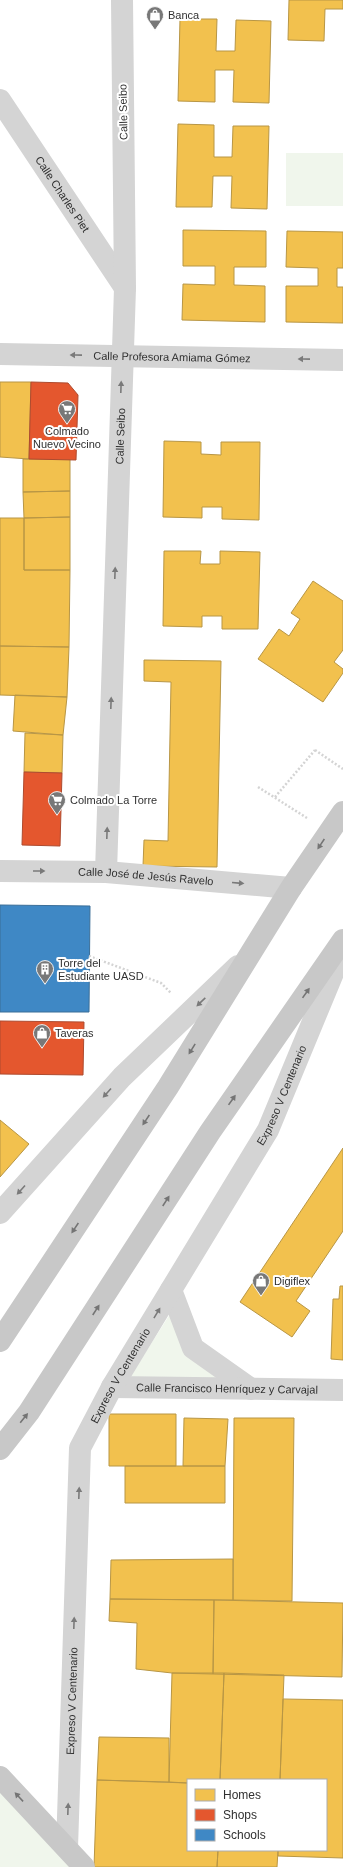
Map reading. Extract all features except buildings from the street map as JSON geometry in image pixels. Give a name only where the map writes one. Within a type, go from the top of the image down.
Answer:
[{"type":"main road","points":[[0,1341],[168,1088],[291,888],[343,812]]},
{"type":"main road","points":[[0,1449],[29,1412],[210,1132],[343,940]]},
{"type":"main road","points":[[0,1777],[84,1867]]},
{"type":"street","name":"Calle Seibo","points":[[106,872],[125,288],[122,0]]},
{"type":"street","name":"Calle Charles Piet","points":[[0,100],[125,288]]},
{"type":"street","name":"Calle Profesora Amiama Gómez","points":[[0,354],[343,360]]},
{"type":"street","name":"Calle José de Jesús Ravelo","points":[[0,871],[106,872],[291,888]]},
{"type":"street","name":"Expreso V Centenario","points":[[66,1848],[80,1448],[112,1387],[268,1130],[343,949]]},
{"type":"street","points":[[0,1213],[122,1077],[249,956]]},
{"type":"street","points":[[171,1290],[194,1348],[251,1390]]},
{"type":"street","name":"Calle Francisco Henríquez y Carvajal","points":[[112,1387],[343,1390]]},
{"type":"path","points":[[275,797],[314,750],[343,769]]},
{"type":"path","points":[[258,787],[329,832]]},
{"type":"path","points":[[89,956],[161,983],[190,1012]]},
{"type":"shaded area","points":[[286,153],[343,153],[343,206],[286,206]]},
{"type":"shaded area","points":[[170,1314],[226,1380],[130,1377]]},
{"type":"shaded area","points":[[0,1783],[75,1867],[0,1867]]},
{"type":"place","name":"Banca","points":[[155,30]]},
{"type":"place","name":"Colmado Nuevo Vecino","points":[[67,424]]},
{"type":"place","name":"Colmado La Torre","points":[[57,815]]},
{"type":"place","name":"Torre del Estudiante UASD","points":[[45,984]]},
{"type":"place","name":"Taveras","points":[[42,1048]]},
{"type":"place","name":"Digiflex","points":[[261,1296]]}]
